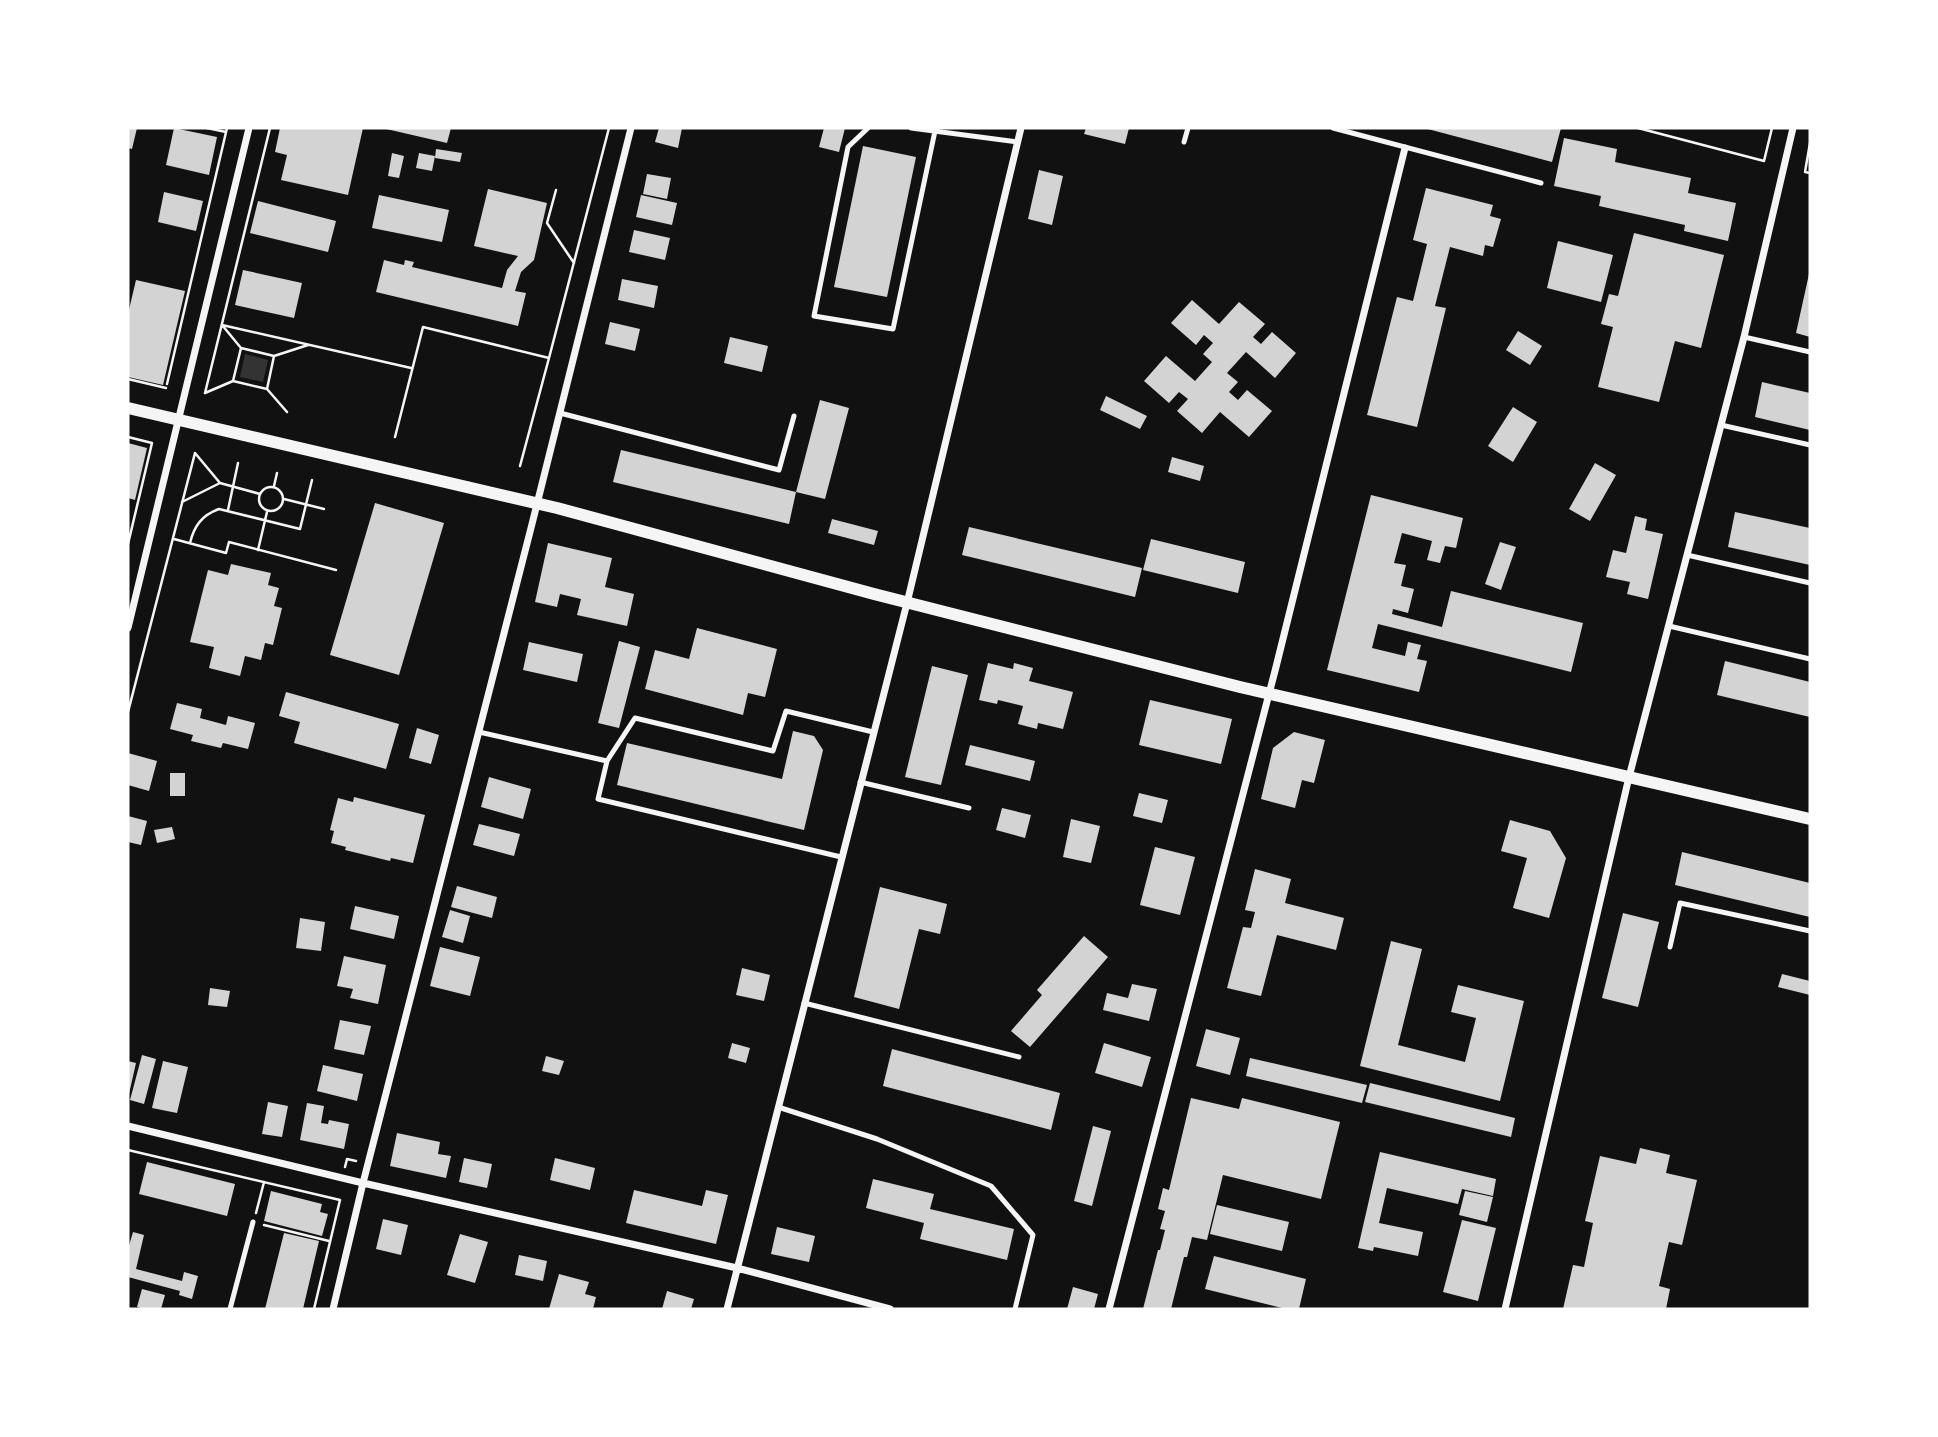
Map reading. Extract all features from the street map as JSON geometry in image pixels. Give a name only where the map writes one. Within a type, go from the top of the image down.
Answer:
[{"type":"street","points":[[128,628],[249,128]]},
{"type":"street","points":[[333,1309],[631,128]]},
{"type":"street","points":[[727,1309],[907,603],[1021,128]]},
{"type":"street","points":[[1505,1309],[1629,777],[1744,337],[1793,128]]},
{"type":"street","points":[[1109,1309],[1269,694],[1405,148]]},
{"type":"street","points":[[128,408],[537,503],[907,603],[1269,694],[1810,819]]},
{"type":"street","points":[[128,1126],[363,1183],[737,1268],[890,1309]]},
{"type":"lane","points":[[868,128],[848,147],[814,316],[893,329],[935,131]]},
{"type":"lane","points":[[911,128],[1018,142]]},
{"type":"lane","points":[[1184,142],[1188,128]]},
{"type":"lane","points":[[1333,128],[1541,183]]},
{"type":"lane","points":[[1744,337],[1810,352]]},
{"type":"lane","points":[[560,413],[779,470],[794,416]]},
{"type":"lane","points":[[1721,425],[1810,445]]},
{"type":"lane","points":[[1687,555],[1810,583]]},
{"type":"lane","points":[[1669,626],[1810,659]]},
{"type":"lane","points":[[841,858],[598,799],[607,761],[635,718],[773,751],[786,711],[873,732]]},
{"type":"lane","points":[[479,732],[607,761]]},
{"type":"lane","points":[[860,782],[969,808]]},
{"type":"lane","points":[[1670,947],[1680,903],[1810,931]]},
{"type":"lane","points":[[804,1003],[1019,1057]]},
{"type":"lane","points":[[778,1107],[877,1139],[991,1186],[1033,1235],[1014,1309]]},
{"type":"lane","points":[[230,1309],[253,1222]]},
{"type":"path","points":[[128,379],[166,386],[226,130],[207,128]]},
{"type":"path","points":[[270,128],[205,393],[233,381],[267,389],[287,412]]},
{"type":"path","points":[[520,466],[609,128]]},
{"type":"path","points":[[1638,128],[1765,161],[1772,128]]},
{"type":"path","points":[[1810,143],[1805,172],[1810,173]]},
{"type":"path","points":[[556,190],[547,223],[574,262]]},
{"type":"path","points":[[222,325],[411,368]]},
{"type":"path","points":[[222,325],[241,348],[274,356],[309,345]]},
{"type":"path","points":[[395,437],[423,327],[549,358]]},
{"type":"path","points":[[233,381],[241,348]]},
{"type":"path","points":[[267,389],[274,356]]},
{"type":"path","points":[[128,437],[152,443],[128,544]]},
{"type":"path","points":[[128,712],[195,453],[220,483],[260,494]]},
{"type":"path","points":[[228,510],[238,463]]},
{"type":"path","points":[[274,487],[277,472]]},
{"type":"path","points":[[190,543],[193,528],[210,512],[219,509],[300,528],[313,481]]},
{"type":"path","points":[[181,503],[220,483]]},
{"type":"path","points":[[263,489],[279,489],[284,499],[282,506],[275,511],[268,511],[259,501],[260,494],[263,489]]},
{"type":"path","points":[[284,499],[324,509]]},
{"type":"path","points":[[258,550],[268,511]]},
{"type":"path","points":[[173,539],[226,553],[229,542],[336,570]]},
{"type":"path","points":[[128,1150],[340,1200],[314,1309]]},
{"type":"path","points":[[264,1182],[253,1222],[330,1241]]},
{"type":"shaded area","points":[[245,354],[268,360],[263,382],[240,377]]},
{"type":"building","points":[[128,128],[137,128],[132,149],[128,148]]},
{"type":"building","points":[[174,128],[217,137],[209,175],[166,165]]},
{"type":"building","points":[[280,128],[363,128],[348,195],[281,180],[287,155],[275,152]]},
{"type":"building","points":[[382,128],[451,128],[447,143]]},
{"type":"building","points":[[659,128],[682,128],[678,148],[655,142]]},
{"type":"building","points":[[824,128],[845,128],[839,152],[819,147]]},
{"type":"building","points":[[1086,128],[1129,128],[1125,144],[1084,134]]},
{"type":"building","points":[[1424,128],[1561,128],[1552,162]]},
{"type":"building","points":[[1564,138],[1617,149],[1615,162],[1691,178],[1688,193],[1736,203],[1728,241],[1684,231],[1685,225],[1599,206],[1601,196],[1554,186]]},
{"type":"building","points":[[863,146],[916,157],[887,297],[834,287]]},
{"type":"building","points":[[436,149],[462,153],[460,162],[435,158]]},
{"type":"building","points":[[392,153],[404,156],[399,178],[388,176]]},
{"type":"building","points":[[419,153],[435,156],[432,171],[416,168]]},
{"type":"building","points":[[1039,170],[1063,176],[1052,225],[1028,219]]},
{"type":"building","points":[[647,174],[671,178],[667,199],[643,194]]},
{"type":"building","points":[[1426,188],[1493,205],[1490,216],[1501,219],[1493,247],[1485,245],[1483,256],[1450,247],[1435,306],[1446,308],[1417,427],[1367,415],[1397,297],[1413,301],[1427,244],[1413,240]]},
{"type":"building","points":[[488,189],[547,203],[534,260],[521,272],[515,291],[526,293],[518,326],[376,292],[384,260],[404,265],[405,260],[414,262],[412,267],[502,288],[507,270],[518,256],[474,246]]},
{"type":"building","points":[[164,192],[203,201],[196,231],[158,222]]},
{"type":"building","points":[[379,195],[449,210],[442,242],[372,228]]},
{"type":"building","points":[[641,195],[677,203],[672,225],[636,217]]},
{"type":"building","points":[[258,201],[336,221],[328,252],[250,233]]},
{"type":"building","points":[[634,230],[670,238],[665,260],[629,252]]},
{"type":"building","points":[[1634,233],[1724,255],[1701,348],[1675,341],[1659,402],[1598,387],[1613,327],[1601,324],[1609,294],[1618,296]]},
{"type":"building","points":[[1558,241],[1613,255],[1601,302],[1547,288]]},
{"type":"building","points":[[243,270],[302,283],[294,318],[235,305]]},
{"type":"building","points":[[1810,274],[1810,337],[1796,333]]},
{"type":"building","points":[[622,279],[658,286],[654,308],[618,300]]},
{"type":"building","points":[[136,280],[185,291],[163,385],[128,377],[128,314]]},
{"type":"building","points":[[1192,300],[1219,324],[1239,302],[1265,324],[1253,337],[1261,344],[1272,332],[1296,353],[1275,378],[1246,352],[1227,373],[1238,382],[1229,392],[1238,400],[1247,390],[1272,411],[1249,437],[1220,412],[1202,433],[1177,411],[1188,399],[1179,392],[1169,403],[1144,381],[1166,356],[1195,381],[1212,362],[1203,354],[1213,343],[1204,335],[1196,345],[1171,323]]},
{"type":"building","points":[[610,322],[640,329],[635,351],[605,344]]},
{"type":"building","points":[[1518,331],[1542,346],[1530,365],[1506,350]]},
{"type":"building","points":[[730,337],[768,346],[762,372],[724,363]]},
{"type":"building","points":[[1762,382],[1810,393],[1810,430],[1755,417]]},
{"type":"building","points":[[1106,396],[1147,416],[1140,429],[1100,410]]},
{"type":"building","points":[[820,400],[849,408],[825,499],[796,492]]},
{"type":"building","points":[[1513,407],[1537,422],[1513,462],[1488,446]]},
{"type":"building","points":[[128,443],[147,448],[135,500],[128,498]]},
{"type":"building","points":[[621,450],[796,492],[789,524],[613,482]]},
{"type":"building","points":[[1172,457],[1204,466],[1200,481],[1168,472]]},
{"type":"building","points":[[1595,463],[1616,475],[1590,521],[1569,509]]},
{"type":"building","points":[[1371,495],[1463,518],[1456,548],[1445,546],[1440,563],[1427,560],[1432,541],[1402,533],[1394,563],[1406,565],[1401,586],[1414,589],[1408,613],[1393,609],[1392,614],[1442,627],[1451,591],[1583,623],[1571,672],[1378,624],[1372,648],[1405,656],[1408,642],[1421,645],[1417,659],[1427,661],[1419,692],[1327,670]]},
{"type":"building","points":[[375,503],[444,523],[399,675],[330,655]]},
{"type":"building","points":[[1735,512],[1810,528],[1810,565],[1728,547]]},
{"type":"building","points":[[1635,516],[1647,519],[1645,530],[1663,534],[1648,599],[1627,594],[1630,582],[1606,577],[1613,550],[1626,553]]},
{"type":"building","points":[[832,519],[878,531],[874,545],[828,533]]},
{"type":"building","points":[[969,527],[1142,568],[1135,597],[962,555]]},
{"type":"building","points":[[1151,539],[1245,562],[1238,593],[1143,570]]},
{"type":"building","points":[[1500,542],[1516,547],[1501,590],[1485,584]]},
{"type":"building","points":[[548,543],[612,558],[605,587],[634,594],[627,626],[577,615],[581,599],[560,594],[557,607],[535,602]]},
{"type":"building","points":[[231,564],[271,573],[268,585],[279,588],[274,606],[282,608],[273,645],[265,643],[261,660],[245,656],[240,676],[209,668],[214,647],[190,642],[208,570],[228,575]]},
{"type":"building","points":[[697,628],[777,649],[765,697],[748,693],[743,715],[645,689],[655,650],[689,659]]},
{"type":"building","points":[[619,641],[640,647],[619,728],[598,723]]},
{"type":"building","points":[[529,642],[583,654],[577,682],[523,670]]},
{"type":"building","points":[[1725,661],[1810,682],[1810,717],[1717,695]]},
{"type":"building","points":[[988,663],[1013,669],[1014,663],[1033,668],[1029,681],[1073,692],[1063,729],[1038,723],[1037,729],[1018,724],[1023,706],[998,700],[997,704],[979,700]]},
{"type":"building","points":[[932,666],[968,675],[941,785],[905,777]]},
{"type":"building","points":[[286,692],[399,724],[386,769],[294,743],[300,722],[279,716]]},
{"type":"building","points":[[1150,700],[1232,719],[1221,764],[1139,745]]},
{"type":"building","points":[[177,703],[202,709],[200,718],[226,725],[228,716],[255,723],[248,749],[223,743],[221,748],[191,741],[193,735],[170,729]]},
{"type":"building","points":[[417,728],[439,735],[431,764],[409,758]]},
{"type":"building","points":[[793,731],[814,736],[823,750],[804,830],[617,785],[627,743],[782,779]]},
{"type":"building","points":[[1294,732],[1325,740],[1314,783],[1302,780],[1295,808],[1261,799],[1273,748]]},
{"type":"building","points":[[970,745],[1035,761],[1030,781],[965,765]]},
{"type":"building","points":[[128,753],[157,761],[149,791],[128,785]]},
{"type":"building","points":[[170,773],[185,773],[185,796],[170,796]]},
{"type":"building","points":[[489,777],[531,789],[523,819],[481,807]]},
{"type":"building","points":[[1139,793],[1168,800],[1162,823],[1133,816]]},
{"type":"building","points":[[354,797],[425,815],[413,863],[391,858],[390,861],[345,850],[346,847],[331,843],[334,831],[330,830],[338,798],[353,802]]},
{"type":"building","points":[[1002,808],[1031,815],[1025,838],[996,830]]},
{"type":"building","points":[[128,816],[147,821],[141,845],[128,842]]},
{"type":"building","points":[[1071,819],[1100,826],[1091,863],[1063,857]]},
{"type":"building","points":[[1510,820],[1550,831],[1566,858],[1549,918],[1513,908],[1527,858],[1501,851]]},
{"type":"building","points":[[479,824],[520,834],[514,856],[473,845]]},
{"type":"building","points":[[172,827],[175,839],[157,843],[154,830]]},
{"type":"building","points":[[1155,847],[1195,857],[1180,915],[1140,905]]},
{"type":"building","points":[[1682,852],[1810,883],[1810,917],[1675,885]]},
{"type":"building","points":[[1255,869],[1291,879],[1285,903],[1344,918],[1336,950],[1277,935],[1261,996],[1227,988],[1243,927],[1251,928],[1255,912],[1245,910]]},
{"type":"building","points":[[457,886],[497,897],[492,918],[451,907]]},
{"type":"building","points":[[880,887],[947,904],[940,934],[919,929],[899,1009],[854,997]]},
{"type":"building","points":[[355,906],[399,916],[394,939],[350,929]]},
{"type":"building","points":[[450,910],[470,916],[463,943],[442,937]]},
{"type":"building","points":[[1623,913],[1659,922],[1638,1007],[1602,998]]},
{"type":"building","points":[[300,918],[325,922],[321,951],[296,948]]},
{"type":"building","points":[[1084,936],[1108,957],[1030,1047],[1011,1031],[1042,995],[1037,990]]},
{"type":"building","points":[[1391,941],[1422,949],[1398,1045],[1465,1062],[1476,1018],[1451,1012],[1458,985],[1524,1001],[1500,1101],[1360,1066]]},
{"type":"building","points":[[440,947],[480,957],[470,996],[430,986]]},
{"type":"building","points":[[344,956],[386,965],[378,1004],[350,998],[353,989],[337,986]]},
{"type":"building","points":[[742,968],[770,975],[764,1001],[736,995]]},
{"type":"building","points":[[1782,974],[1810,981],[1810,995],[1778,987]]},
{"type":"building","points":[[1132,984],[1157,989],[1149,1021],[1103,1010],[1107,993],[1128,998]]},
{"type":"building","points":[[210,988],[230,991],[227,1007],[208,1005]]},
{"type":"building","points":[[340,1020],[371,1026],[364,1055],[334,1049]]},
{"type":"building","points":[[1206,1029],[1240,1038],[1230,1075],[1196,1066]]},
{"type":"building","points":[[732,1043],[750,1048],[746,1063],[728,1058]]},
{"type":"building","points":[[1104,1043],[1151,1057],[1142,1087],[1095,1073]]},
{"type":"building","points":[[892,1049],[1060,1093],[1051,1130],[883,1086]]},
{"type":"building","points":[[142,1055],[156,1059],[144,1104],[130,1100]]},
{"type":"building","points":[[546,1056],[564,1061],[559,1075],[542,1071]]},
{"type":"building","points":[[1250,1058],[1367,1085],[1362,1103],[1246,1076]]},
{"type":"building","points":[[128,1061],[136,1063],[129,1094],[128,1094]]},
{"type":"building","points":[[163,1061],[188,1067],[177,1113],[152,1108]]},
{"type":"building","points":[[323,1065],[363,1074],[357,1101],[317,1091]]},
{"type":"building","points":[[1370,1083],[1515,1118],[1511,1137],[1365,1102]]},
{"type":"building","points":[[1191,1098],[1239,1109],[1242,1098],[1340,1122],[1321,1199],[1223,1175],[1207,1240],[1192,1237],[1171,1309],[1143,1309],[1165,1230],[1160,1229],[1165,1211],[1158,1209],[1163,1188],[1169,1190]]},
{"type":"building","points":[[268,1102],[288,1106],[282,1137],[262,1134]]},
{"type":"building","points":[[307,1103],[324,1106],[321,1123],[328,1124],[329,1120],[349,1124],[344,1149],[300,1140]]},
{"type":"building","points":[[1093,1126],[1111,1131],[1092,1206],[1074,1201]]},
{"type":"building","points":[[397,1133],[440,1142],[438,1154],[451,1156],[446,1178],[390,1166]]},
{"type":"building","points":[[1640,1148],[1670,1155],[1666,1173],[1697,1180],[1682,1245],[1669,1242],[1659,1286],[1670,1289],[1666,1309],[1563,1309],[1573,1265],[1584,1267],[1593,1223],[1585,1221],[1600,1156],[1636,1164]]},
{"type":"building","points":[[1380,1152],[1496,1179],[1493,1196],[1462,1189],[1458,1204],[1387,1188],[1379,1223],[1423,1232],[1418,1256],[1374,1247],[1373,1251],[1358,1248]]},
{"type":"building","points":[[464,1158],[492,1164],[487,1188],[459,1182]]},
{"type":"building","points":[[555,1158],[595,1168],[590,1190],[550,1180]]},
{"type":"building","points":[[147,1162],[235,1184],[227,1216],[139,1194]]},
{"type":"building","points":[[873,1179],[934,1194],[930,1209],[1014,1229],[1007,1260],[920,1239],[924,1223],[866,1208]]},
{"type":"building","points":[[634,1190],[702,1206],[706,1190],[728,1195],[716,1244],[626,1223]]},
{"type":"building","points":[[271,1191],[322,1204],[320,1212],[328,1214],[322,1236],[264,1221]]},
{"type":"building","points":[[1465,1191],[1493,1197],[1487,1222],[1459,1215]]},
{"type":"building","points":[[1217,1205],[1289,1222],[1282,1251],[1210,1234]]},
{"type":"building","points":[[383,1219],[408,1225],[401,1255],[376,1249]]},
{"type":"building","points":[[1462,1220],[1496,1228],[1478,1301],[1443,1292]]},
{"type":"building","points":[[777,1227],[815,1236],[809,1262],[771,1254]]},
{"type":"building","points":[[133,1232],[144,1235],[136,1269],[182,1281],[184,1272],[198,1276],[192,1299],[179,1295],[180,1291],[128,1277],[128,1249]]},
{"type":"building","points":[[284,1233],[319,1241],[303,1309],[265,1309]]},
{"type":"building","points":[[460,1234],[488,1242],[475,1283],[447,1275]]},
{"type":"building","points":[[519,1255],[547,1261],[543,1281],[515,1275]]},
{"type":"building","points":[[1214,1256],[1306,1279],[1299,1309],[1286,1309],[1205,1289]]},
{"type":"building","points":[[559,1274],[589,1282],[585,1294],[596,1297],[593,1309],[549,1309]]},
{"type":"building","points":[[1073,1287],[1098,1294],[1094,1309],[1067,1309]]},
{"type":"building","points":[[142,1289],[165,1295],[161,1309],[137,1307]]},
{"type":"building","points":[[667,1291],[694,1299],[691,1309],[662,1309]]}]
